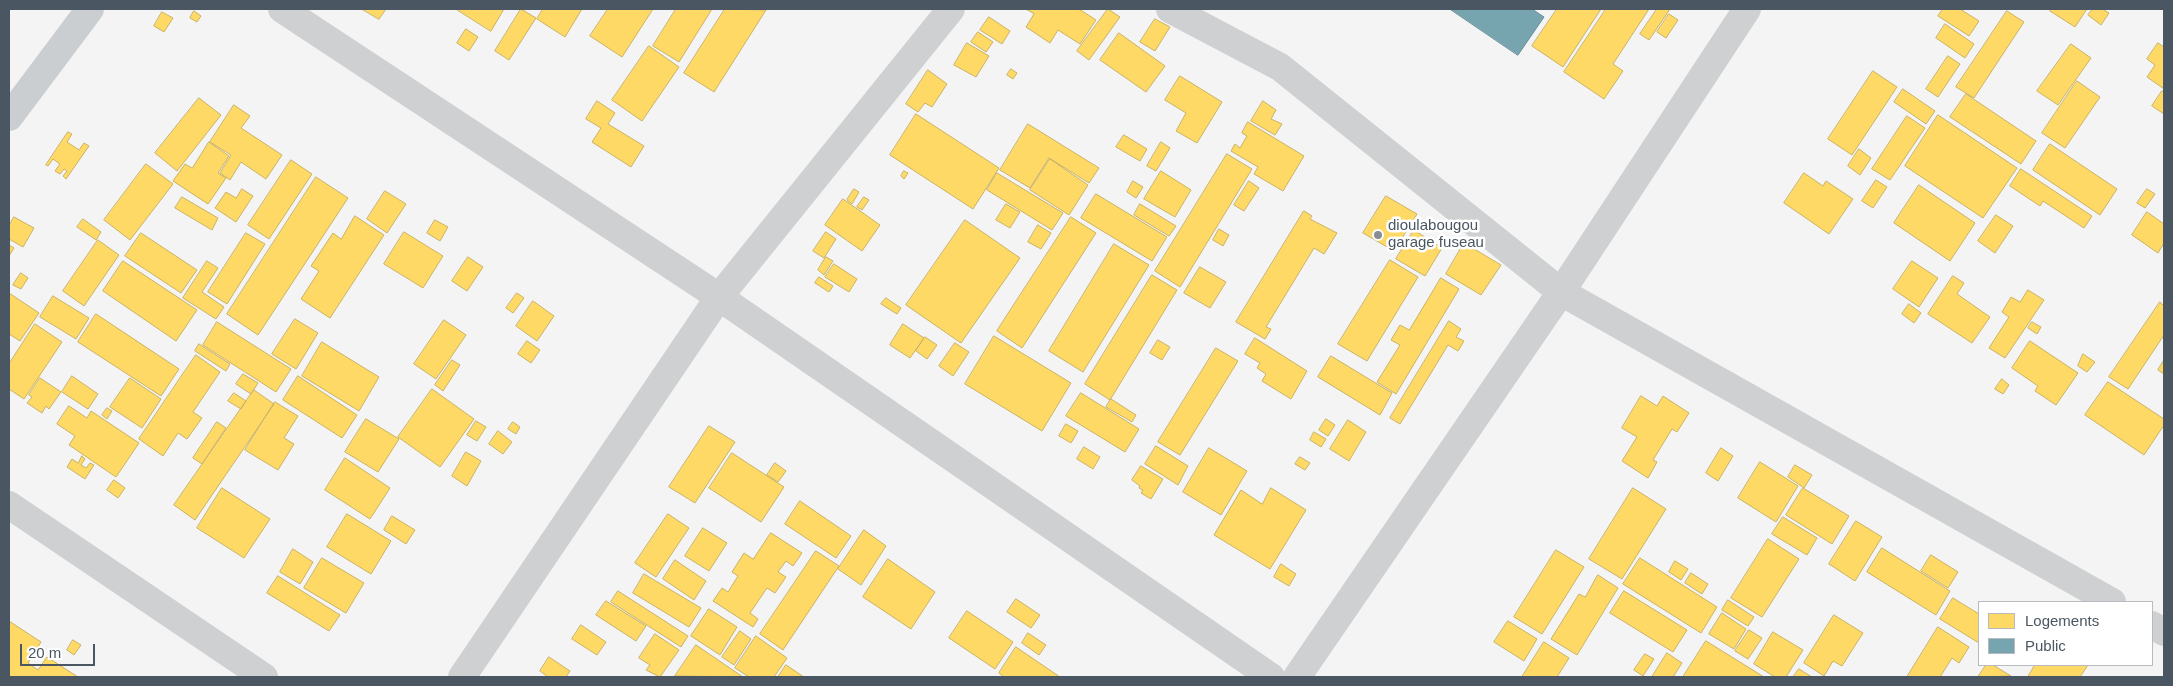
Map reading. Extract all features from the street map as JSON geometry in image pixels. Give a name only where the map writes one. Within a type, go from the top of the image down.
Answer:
[{"type":"main road","points":[[9,117],[90,9]]},
{"type":"street","points":[[282,9],[719,296],[1272,677]]},
{"type":"street","points":[[462,677],[719,296],[951,9]]},
{"type":"street","points":[[1170,9],[1280,67],[1561,292],[2110,601]]},
{"type":"street","points":[[1297,677],[1561,292],[1747,9]]},
{"type":"street","points":[[9,505],[264,677]]},
{"type":"street","points":[[2153,626],[2164,632]]},
{"type":"building: Logements","points":[[362,9],[386,9],[379,19]]},
{"type":"building: Logements","points":[[456,9],[504,9],[491,31]]},
{"type":"building: Logements","points":[[521,9],[536,18],[509,60],[495,51]]},
{"type":"building: Logements","points":[[543,9],[582,9],[565,37],[537,19]]},
{"type":"building: Logements","points":[[608,9],[653,9],[622,57],[590,36]]},
{"type":"building: Logements","points":[[676,9],[712,9],[679,62],[653,46]]},
{"type":"building: Logements","points":[[725,9],[766,10],[714,92],[684,73]]},
{"type":"building: Logements","points":[[1026,9],[1079,9],[1096,20],[1080,44],[1058,30],[1050,43],[1026,27],[1034,14]]},
{"type":"building: Logements","points":[[1108,9],[1120,17],[1089,60],[1077,51]]},
{"type":"building: Logements","points":[[1557,9],[1601,9],[1563,67],[1532,46]]},
{"type":"building: Logements","points":[[1606,9],[1649,9],[1613,64],[1623,71],[1604,99],[1564,72]]},
{"type":"building: Logements","points":[[1657,9],[1670,9],[1649,40],[1640,34]]},
{"type":"building: Logements","points":[[1943,9],[1960,9],[1979,21],[1969,36],[1938,16]]},
{"type":"building: Logements","points":[[2052,9],[2087,9],[2075,27],[2050,11]]},
{"type":"building: Logements","points":[[2093,9],[2102,9],[2109,13],[2101,25],[2088,15]]},
{"type":"building: Logements","points":[[194,11],[201,16],[197,22],[190,18]]},
{"type":"building: Logements","points":[[2007,11],[2024,22],[1974,98],[1956,87]]},
{"type":"building: Logements","points":[[162,12],[173,18],[164,32],[154,26]]},
{"type":"building: Logements","points":[[1669,14],[1678,20],[1666,38],[1657,32]]},
{"type":"building: Logements","points":[[989,17],[1010,31],[1002,44],[980,30]]},
{"type":"building: Logements","points":[[1155,19],[1170,27],[1155,51],[1140,42]]},
{"type":"building: Logements","points":[[1945,24],[1974,44],[1965,58],[1936,38]]},
{"type":"building: Logements","points":[[466,29],[478,37],[469,51],[457,43]]},
{"type":"building: Logements","points":[[978,32],[993,42],[986,52],[971,42]]},
{"type":"building: Logements","points":[[1119,33],[1165,66],[1146,92],[1100,60]]},
{"type":"building: Logements","points":[[967,43],[989,56],[976,77],[954,65]]},
{"type":"building: Logements","points":[[2158,43],[2164,47],[2164,89],[2147,77],[2155,65],[2147,59]]},
{"type":"building: Logements","points":[[2071,44],[2091,58],[2058,105],[2037,91]]},
{"type":"building: Logements","points":[[649,46],[679,67],[642,121],[612,100]]},
{"type":"building: Logements","points":[[1948,56],[1960,64],[1938,97],[1926,89]]},
{"type":"building: Logements","points":[[1011,69],[1017,73],[1013,79],[1007,75]]},
{"type":"building: Logements","points":[[928,70],[947,84],[932,107],[925,103],[918,112],[906,104]]},
{"type":"building: Logements","points":[[1873,71],[1897,87],[1852,155],[1828,139]]},
{"type":"building: Logements","points":[[1180,76],[1222,102],[1197,143],[1176,131],[1186,113],[1165,100]]},
{"type":"building: Logements","points":[[2077,81],[2100,97],[2065,148],[2042,133]]},
{"type":"building: Logements","points":[[1903,89],[1935,111],[1926,124],[1894,102]]},
{"type":"building: Logements","points":[[2162,91],[2164,93],[2164,114],[2152,106]]},
{"type":"building: Logements","points":[[1966,94],[2036,141],[2021,164],[1950,117]]},
{"type":"building: Logements","points":[[199,98],[221,115],[177,171],[155,153]]},
{"type":"building: Logements","points":[[597,101],[615,113],[608,124],[644,146],[631,167],[592,142],[601,128],[586,119]]},
{"type":"building: Logements","points":[[1263,101],[1276,110],[1271,119],[1282,124],[1275,135],[1251,121]]},
{"type":"building: Logements","points":[[234,105],[250,116],[241,128],[282,155],[266,179],[241,162],[230,180],[220,173],[231,155],[210,142]]},
{"type":"building: Logements","points":[[916,114],[999,168],[973,209],[890,155]]},
{"type":"building: Logements","points":[[1938,115],[2017,168],[1983,218],[1905,166]]},
{"type":"building: Logements","points":[[1907,116],[1925,128],[1890,180],[1872,169]]},
{"type":"building: Logements","points":[[1248,122],[1304,156],[1283,191],[1254,174],[1258,167],[1231,151],[1235,144],[1240,148],[1247,136],[1242,133]]},
{"type":"building: Logements","points":[[1028,124],[1099,168],[1089,183],[1049,158],[1030,188],[1000,170]]},
{"type":"building: Logements","points":[[68,132],[72,134],[67,142],[79,150],[84,143],[89,146],[66,179],[63,176],[67,171],[64,169],[60,174],[55,171],[60,164],[53,159],[48,166],[46,165]]},
{"type":"building: Logements","points":[[1124,135],[1147,149],[1140,161],[1116,147]]},
{"type":"building: Logements","points":[[209,142],[229,156],[218,173],[226,178],[208,204],[173,181],[185,164],[192,168]]},
{"type":"building: Logements","points":[[1161,142],[1170,148],[1156,171],[1147,166]]},
{"type":"building: Logements","points":[[2050,144],[2117,189],[2100,215],[2033,170]]},
{"type":"building: Logements","points":[[1859,149],[1871,158],[1860,175],[1848,166]]},
{"type":"building: Logements","points":[[1227,154],[1252,169],[1180,287],[1155,271]]},
{"type":"building: Logements","points":[[1050,159],[1088,185],[1069,215],[1030,190]]},
{"type":"building: Logements","points":[[291,160],[312,174],[269,239],[248,225]]},
{"type":"building: Logements","points":[[146,164],[173,184],[130,240],[104,220]]},
{"type":"building: Logements","points":[[2021,169],[2092,216],[2084,228],[2043,201],[2040,206],[2010,186]]},
{"type":"building: Logements","points":[[904,171],[908,173],[904,179],[901,176]]},
{"type":"building: Logements","points":[[1161,171],[1191,190],[1175,217],[1144,199]]},
{"type":"building: Logements","points":[[997,173],[1063,213],[1052,230],[987,190]]},
{"type":"building: Logements","points":[[1804,173],[1823,186],[1826,181],[1853,199],[1829,234],[1784,203]]},
{"type":"building: Logements","points":[[316,177],[348,198],[258,335],[227,314]]},
{"type":"building: Logements","points":[[1876,180],[1887,187],[1873,208],[1862,201]]},
{"type":"building: Logements","points":[[1133,181],[1143,187],[1136,198],[1127,192]]},
{"type":"building: Logements","points":[[1249,181],[1259,188],[1244,211],[1234,205]]},
{"type":"building: Logements","points":[[1919,185],[1975,223],[1950,261],[1894,223]]},
{"type":"building: Logements","points":[[242,189],[253,196],[236,222],[215,208],[226,192],[236,198]]},
{"type":"building: Logements","points":[[854,189],[859,192],[852,204],[847,200]]},
{"type":"building: Logements","points":[[2147,189],[2155,194],[2145,208],[2137,203]]},
{"type":"building: Logements","points":[[385,191],[406,204],[387,233],[367,219]]},
{"type":"building: Logements","points":[[1096,194],[1167,237],[1152,261],[1081,218]]},
{"type":"building: Logements","points":[[1386,196],[1417,214],[1394,251],[1363,233]]},
{"type":"building: Logements","points":[[182,197],[218,218],[212,230],[175,208]]},
{"type":"building: Logements","points":[[864,197],[869,200],[862,210],[857,207]]},
{"type":"building: Logements","points":[[843,199],[880,225],[862,251],[825,225]]},
{"type":"building: Logements","points":[[1006,204],[1020,212],[1010,228],[996,220]]},
{"type":"building: Logements","points":[[1140,204],[1176,226],[1169,236],[1134,215]]},
{"type":"building: Logements","points":[[1304,211],[1312,216],[1310,219],[1337,233],[1324,254],[1314,248],[1266,327],[1271,329],[1265,339],[1236,322]]},
{"type":"building: Logements","points":[[2147,212],[2164,224],[2164,243],[2158,253],[2132,235]]},
{"type":"building: Logements","points":[[1996,215],[2013,226],[1995,253],[1978,241]]},
{"type":"building: Logements","points":[[355,216],[384,235],[330,318],[301,299],[319,271],[311,266],[333,233],[341,239]]},
{"type":"building: Logements","points":[[14,217],[34,228],[23,247],[9,239],[9,226]]},
{"type":"building: Logements","points":[[1071,217],[1096,233],[1022,348],[997,331]]},
{"type":"building: Logements","points":[[83,219],[101,232],[96,240],[77,227]]},
{"type":"building: Logements","points":[[435,220],[448,227],[440,241],[427,233]]},
{"type":"building: Logements","points":[[965,220],[1020,258],[961,343],[906,305]]},
{"type":"building: Logements","points":[[1038,225],[1051,233],[1041,249],[1028,242]]},
{"type":"building: Logements","points":[[1219,229],[1229,235],[1223,246],[1213,240]]},
{"type":"building: Logements","points":[[1414,230],[1442,248],[1425,276],[1396,259]]},
{"type":"building: Logements","points":[[404,232],[443,256],[423,288],[384,264]]},
{"type":"building: Logements","points":[[826,232],[836,239],[824,258],[813,251]]},
{"type":"building: Logements","points":[[141,233],[197,270],[181,293],[125,256]]},
{"type":"building: Logements","points":[[246,233],[265,244],[227,304],[208,292]]},
{"type":"building: Logements","points":[[98,240],[119,255],[84,306],[63,291]]},
{"type":"building: Logements","points":[[1464,243],[1501,265],[1481,295],[1446,274]]},
{"type":"building: Logements","points":[[1114,244],[1149,265],[1083,372],[1049,351]]},
{"type":"building: Logements","points":[[9,245],[14,248],[9,256]]},
{"type":"building: Logements","points":[[468,257],[483,267],[467,291],[452,281]]},
{"type":"building: Logements","points":[[826,257],[833,261],[824,275],[818,270]]},
{"type":"building: Logements","points":[[1390,260],[1418,277],[1367,361],[1338,344]]},
{"type":"building: Logements","points":[[123,261],[197,310],[176,341],[103,291]]},
{"type":"building: Logements","points":[[207,261],[218,268],[202,292],[224,307],[216,319],[183,298]]},
{"type":"building: Logements","points":[[1912,261],[1938,278],[1919,307],[1893,289]]},
{"type":"building: Logements","points":[[834,264],[857,279],[849,292],[825,277]]},
{"type":"building: Logements","points":[[1200,267],[1226,282],[1210,308],[1184,293]]},
{"type":"building: Logements","points":[[21,273],[28,278],[21,289],[13,285]]},
{"type":"building: Logements","points":[[1152,275],[1177,290],[1110,400],[1085,384]]},
{"type":"building: Logements","points":[[1953,276],[1964,283],[1957,294],[1990,317],[1972,343],[1928,314]]},
{"type":"building: Logements","points":[[819,277],[833,286],[829,292],[815,283]]},
{"type":"building: Logements","points":[[1441,278],[1459,289],[1396,394],[1377,382],[1400,345],[1391,340],[1400,325],[1409,330]]},
{"type":"building: Logements","points":[[2028,290],[2044,300],[2005,358],[1989,348],[2009,317],[2002,312],[2011,297],[2020,302]]},
{"type":"building: Logements","points":[[9,293],[39,313],[20,341],[9,334]]},
{"type":"building: Logements","points":[[517,293],[524,298],[513,313],[506,308]]},
{"type":"building: Logements","points":[[53,296],[89,318],[76,339],[40,317]]},
{"type":"building: Logements","points":[[886,298],[901,308],[897,314],[881,304]]},
{"type":"building: Logements","points":[[533,301],[554,316],[537,341],[516,326]]},
{"type":"building: Logements","points":[[2160,302],[2164,306],[2164,335],[2128,389],[2109,377]]},
{"type":"building: Logements","points":[[1909,304],[1921,313],[1914,323],[1902,314]]},
{"type":"building: Logements","points":[[96,314],[179,369],[161,396],[78,342]]},
{"type":"building: Logements","points":[[295,319],[318,333],[296,369],[272,354]]},
{"type":"building: Logements","points":[[444,320],[466,335],[436,379],[414,364]]},
{"type":"building: Logements","points":[[1449,321],[1461,329],[1456,337],[1464,341],[1458,351],[1448,345],[1400,424],[1390,418]]},
{"type":"building: Logements","points":[[217,322],[291,369],[276,392],[203,345]]},
{"type":"building: Logements","points":[[2032,322],[2041,327],[2037,334],[2028,328]]},
{"type":"building: Logements","points":[[35,324],[62,342],[24,399],[9,389],[9,364]]},
{"type":"building: Logements","points":[[903,324],[924,338],[910,358],[890,345]]},
{"type":"building: Logements","points":[[994,336],[1071,383],[1042,431],[965,384]]},
{"type":"building: Logements","points":[[925,337],[937,345],[927,359],[916,351]]},
{"type":"building: Logements","points":[[1255,338],[1307,371],[1291,399],[1262,381],[1266,374],[1257,368],[1260,363],[1245,354]]},
{"type":"building: Logements","points":[[1158,340],[1170,347],[1162,360],[1150,353]]},
{"type":"building: Logements","points":[[527,341],[540,350],[531,363],[518,354]]},
{"type":"building: Logements","points":[[2030,341],[2078,373],[2056,405],[2035,391],[2038,386],[2012,368]]},
{"type":"building: Logements","points":[[322,342],[379,377],[359,411],[302,376]]},
{"type":"building: Logements","points":[[955,343],[969,352],[953,376],[939,366]]},
{"type":"building: Logements","points":[[199,344],[230,364],[226,371],[195,351]]},
{"type":"building: Logements","points":[[1216,348],[1238,361],[1180,455],[1158,442]]},
{"type":"building: Logements","points":[[2083,354],[2095,362],[2087,372],[2078,366]]},
{"type":"building: Logements","points":[[196,355],[220,372],[193,412],[202,418],[187,439],[178,433],[163,456],[139,439]]},
{"type":"building: Logements","points":[[1331,356],[1392,393],[1380,415],[1318,377]]},
{"type":"building: Logements","points":[[452,360],[460,365],[443,391],[435,385]]},
{"type":"building: Logements","points":[[2164,360],[2164,374],[2158,370]]},
{"type":"building: Logements","points":[[243,374],[258,383],[251,394],[236,384]]},
{"type":"building: Logements","points":[[72,376],[98,394],[88,409],[62,392]]},
{"type":"building: Logements","points":[[298,376],[357,415],[342,438],[283,400]]},
{"type":"building: Logements","points":[[40,378],[61,392],[49,409],[46,406],[42,413],[27,403],[32,397],[29,395]]},
{"type":"building: Logements","points":[[130,378],[161,399],[142,428],[110,407]]},
{"type":"building: Logements","points":[[2002,379],[2009,385],[2003,394],[1995,389]]},
{"type":"building: Logements","points":[[2108,382],[2164,419],[2164,425],[2144,455],[2085,415]]},
{"type":"building: Logements","points":[[432,389],[474,419],[440,467],[398,437]]},
{"type":"building: Logements","points":[[254,390],[274,404],[195,520],[174,505]]},
{"type":"building: Logements","points":[[234,393],[246,401],[241,409],[228,401]]},
{"type":"building: Logements","points":[[1081,393],[1139,429],[1125,452],[1066,416]]},
{"type":"building: Logements","points":[[1641,396],[1657,406],[1663,396],[1689,413],[1677,432],[1672,429],[1653,460],[1657,462],[1648,478],[1622,461],[1637,437],[1622,428]]},
{"type":"building: Logements","points":[[1111,399],[1136,415],[1132,422],[1106,407]]},
{"type":"building: Logements","points":[[275,402],[298,416],[284,438],[294,444],[278,470],[245,450]]},
{"type":"building: Logements","points":[[69,406],[87,418],[91,411],[139,443],[116,477],[69,445],[75,436],[57,424]]},
{"type":"building: Logements","points":[[107,408],[112,411],[107,419],[102,415]]},
{"type":"building: Logements","points":[[366,419],[399,439],[378,472],[345,452]]},
{"type":"building: Logements","points":[[1326,419],[1335,425],[1328,436],[1319,430]]},
{"type":"building: Logements","points":[[1348,420],[1366,432],[1349,461],[1330,449]]},
{"type":"building: Logements","points":[[476,421],[486,427],[477,441],[467,435]]},
{"type":"building: Logements","points":[[217,422],[226,428],[202,464],[193,458]]},
{"type":"building: Logements","points":[[513,422],[520,427],[516,434],[508,429]]},
{"type":"building: Logements","points":[[1066,424],[1078,431],[1071,443],[1059,436]]},
{"type":"building: Logements","points":[[709,426],[735,442],[695,503],[669,487]]},
{"type":"building: Logements","points":[[498,431],[512,442],[503,454],[489,444]]},
{"type":"building: Logements","points":[[1314,432],[1326,439],[1321,447],[1310,440]]},
{"type":"building: Logements","points":[[1156,446],[1188,466],[1178,485],[1145,464]]},
{"type":"building: Logements","points":[[1084,447],[1100,457],[1093,469],[1077,459]]},
{"type":"building: Logements","points":[[1209,448],[1247,471],[1221,515],[1183,492]]},
{"type":"building: Logements","points":[[1721,448],[1733,456],[1718,481],[1706,473]]},
{"type":"building: Logements","points":[[466,452],[481,461],[467,486],[452,476]]},
{"type":"building: Logements","points":[[732,453],[784,487],[761,522],[709,488]]},
{"type":"building: Logements","points":[[82,456],[85,459],[81,465],[86,468],[90,463],[94,465],[85,479],[67,467],[72,459],[78,463]]},
{"type":"building: Logements","points":[[1300,457],[1310,463],[1305,470],[1295,464]]},
{"type":"building: Logements","points":[[345,458],[390,488],[370,519],[325,490]]},
{"type":"building: Logements","points":[[1760,462],[1798,486],[1776,522],[1738,498]]},
{"type":"building: Logements","points":[[775,463],[786,471],[778,482],[767,475]]},
{"type":"building: Logements","points":[[1795,465],[1812,475],[1804,488],[1788,477]]},
{"type":"building: Logements","points":[[1141,466],[1163,479],[1151,499],[1141,493],[1143,490],[1132,480]]},
{"type":"building: Logements","points":[[114,480],[125,488],[118,498],[107,490]]},
{"type":"building: Logements","points":[[222,488],[270,519],[244,558],[197,528]]},
{"type":"building: Logements","points":[[1271,488],[1306,510],[1270,569],[1214,535],[1241,490],[1262,504]]},
{"type":"building: Logements","points":[[1633,488],[1666,509],[1622,579],[1589,559]]},
{"type":"building: Logements","points":[[1803,488],[1849,516],[1832,544],[1786,515]]},
{"type":"building: Logements","points":[[800,501],[851,536],[836,558],[785,524]]},
{"type":"building: Logements","points":[[347,514],[391,541],[371,574],[327,547]]},
{"type":"building: Logements","points":[[668,514],[689,528],[656,577],[635,563]]},
{"type":"building: Logements","points":[[392,516],[415,530],[406,544],[384,530]]},
{"type":"building: Logements","points":[[1783,517],[1817,538],[1807,555],[1772,534]]},
{"type":"building: Logements","points":[[1856,521],[1882,537],[1855,581],[1829,564]]},
{"type":"building: Logements","points":[[703,528],[727,543],[709,571],[685,556]]},
{"type":"building: Logements","points":[[864,530],[886,546],[861,585],[838,569]]},
{"type":"building: Logements","points":[[771,533],[802,553],[793,566],[786,561],[778,572],[786,577],[775,593],[767,588],[750,613],[758,619],[753,627],[713,601],[722,588],[728,592],[738,576],[732,572],[744,553],[753,559]]},
{"type":"building: Logements","points":[[1768,539],[1799,559],[1762,617],[1731,598]]},
{"type":"building: Logements","points":[[1882,548],[1950,591],[1936,615],[1867,572]]},
{"type":"building: Logements","points":[[293,549],[313,562],[300,584],[280,572]]},
{"type":"building: Logements","points":[[1556,550],[1584,567],[1542,634],[1514,617]]},
{"type":"building: Logements","points":[[816,551],[839,566],[783,650],[760,634]]},
{"type":"building: Logements","points":[[1931,555],[1958,572],[1948,588],[1921,571]]},
{"type":"building: Logements","points":[[322,558],[364,583],[346,613],[304,588]]},
{"type":"building: Logements","points":[[1640,558],[1717,607],[1701,633],[1623,584]]},
{"type":"building: Logements","points":[[888,559],[935,592],[911,629],[863,597]]},
{"type":"building: Logements","points":[[675,560],[706,581],[694,600],[663,579]]},
{"type":"building: Logements","points":[[1675,561],[1688,569],[1681,580],[1669,572]]},
{"type":"building: Logements","points":[[1281,564],[1296,574],[1289,586],[1274,577]]},
{"type":"building: Logements","points":[[1691,573],[1708,584],[1702,594],[1685,583]]},
{"type":"building: Logements","points":[[644,574],[701,608],[689,627],[633,593]]},
{"type":"building: Logements","points":[[1598,575],[1618,588],[1577,655],[1551,639],[1579,594],[1585,597]]},
{"type":"building: Logements","points":[[278,576],[340,615],[329,631],[267,593]]},
{"type":"building: Logements","points":[[618,591],[688,636],[681,647],[611,602]]},
{"type":"building: Logements","points":[[1624,591],[1687,630],[1673,652],[1610,613]]},
{"type":"building: Logements","points":[[1953,598],[1978,613],[1978,642],[1940,619]]},
{"type":"building: Logements","points":[[1016,599],[1040,615],[1031,628],[1007,612]]},
{"type":"building: Logements","points":[[1728,600],[1754,617],[1748,626],[1722,610]]},
{"type":"building: Logements","points":[[606,601],[646,626],[636,641],[596,615]]},
{"type":"building: Logements","points":[[709,609],[737,627],[720,655],[691,636]]},
{"type":"building: Logements","points":[[967,611],[1013,642],[995,669],[949,638]]},
{"type":"building: Logements","points":[[1722,613],[1746,629],[1734,649],[1709,634]]},
{"type":"building: Logements","points":[[1834,615],[1863,633],[1842,666],[1833,661],[1824,676],[1804,663]]},
{"type":"building: Logements","points":[[9,621],[41,642],[28,663],[38,670],[47,657],[78,677],[9,677]]},
{"type":"building: Logements","points":[[1508,621],[1537,639],[1524,661],[1494,642]]},
{"type":"building: Logements","points":[[581,625],[606,642],[597,655],[572,639]]},
{"type":"building: Logements","points":[[1938,627],[1969,647],[1959,663],[1952,658],[1940,677],[1907,677]]},
{"type":"building: Logements","points":[[1749,630],[1762,638],[1748,659],[1735,651]]},
{"type":"building: Logements","points":[[740,631],[751,639],[734,665],[722,657]]},
{"type":"building: Logements","points":[[1773,632],[1803,650],[1786,677],[1775,677],[1754,664]]},
{"type":"building: Logements","points":[[1028,633],[1046,645],[1039,655],[1022,643]]},
{"type":"building: Logements","points":[[655,634],[679,650],[660,677],[646,670],[650,665],[639,658]]},
{"type":"building: Logements","points":[[756,636],[787,658],[774,677],[749,677],[735,668]]},
{"type":"building: Logements","points":[[73,640],[81,645],[74,655],[67,650]]},
{"type":"building: Logements","points":[[1706,641],[1764,677],[1683,677]]},
{"type":"building: Logements","points":[[1544,642],[1569,658],[1557,677],[1522,677]]},
{"type":"building: Logements","points":[[696,645],[743,677],[675,676]]},
{"type":"building: Logements","points":[[1016,647],[1060,677],[1004,677],[999,673]]},
{"type":"building: Logements","points":[[1667,653],[1682,663],[1673,677],[1652,677]]},
{"type":"building: Logements","points":[[1645,654],[1654,659],[1643,676],[1634,670]]},
{"type":"building: Logements","points":[[549,657],[570,671],[566,677],[548,677],[540,671]]},
{"type":"building: Logements","points":[[786,665],[804,677],[778,677]]},
{"type":"building: Logements","points":[[1985,666],[1995,666],[2011,676],[1978,677]]},
{"type":"building: Logements","points":[[2034,666],[2087,666],[2080,677],[2028,677]]},
{"type":"building: Logements","points":[[1799,669],[1812,677],[1793,677]]},
{"type":"building: Public","points":[[1450,9],[1532,9],[1544,17],[1518,55]]},
{"type":"place","name":"dioulabougou garage fuseau","points":[[1378,235]]}]
